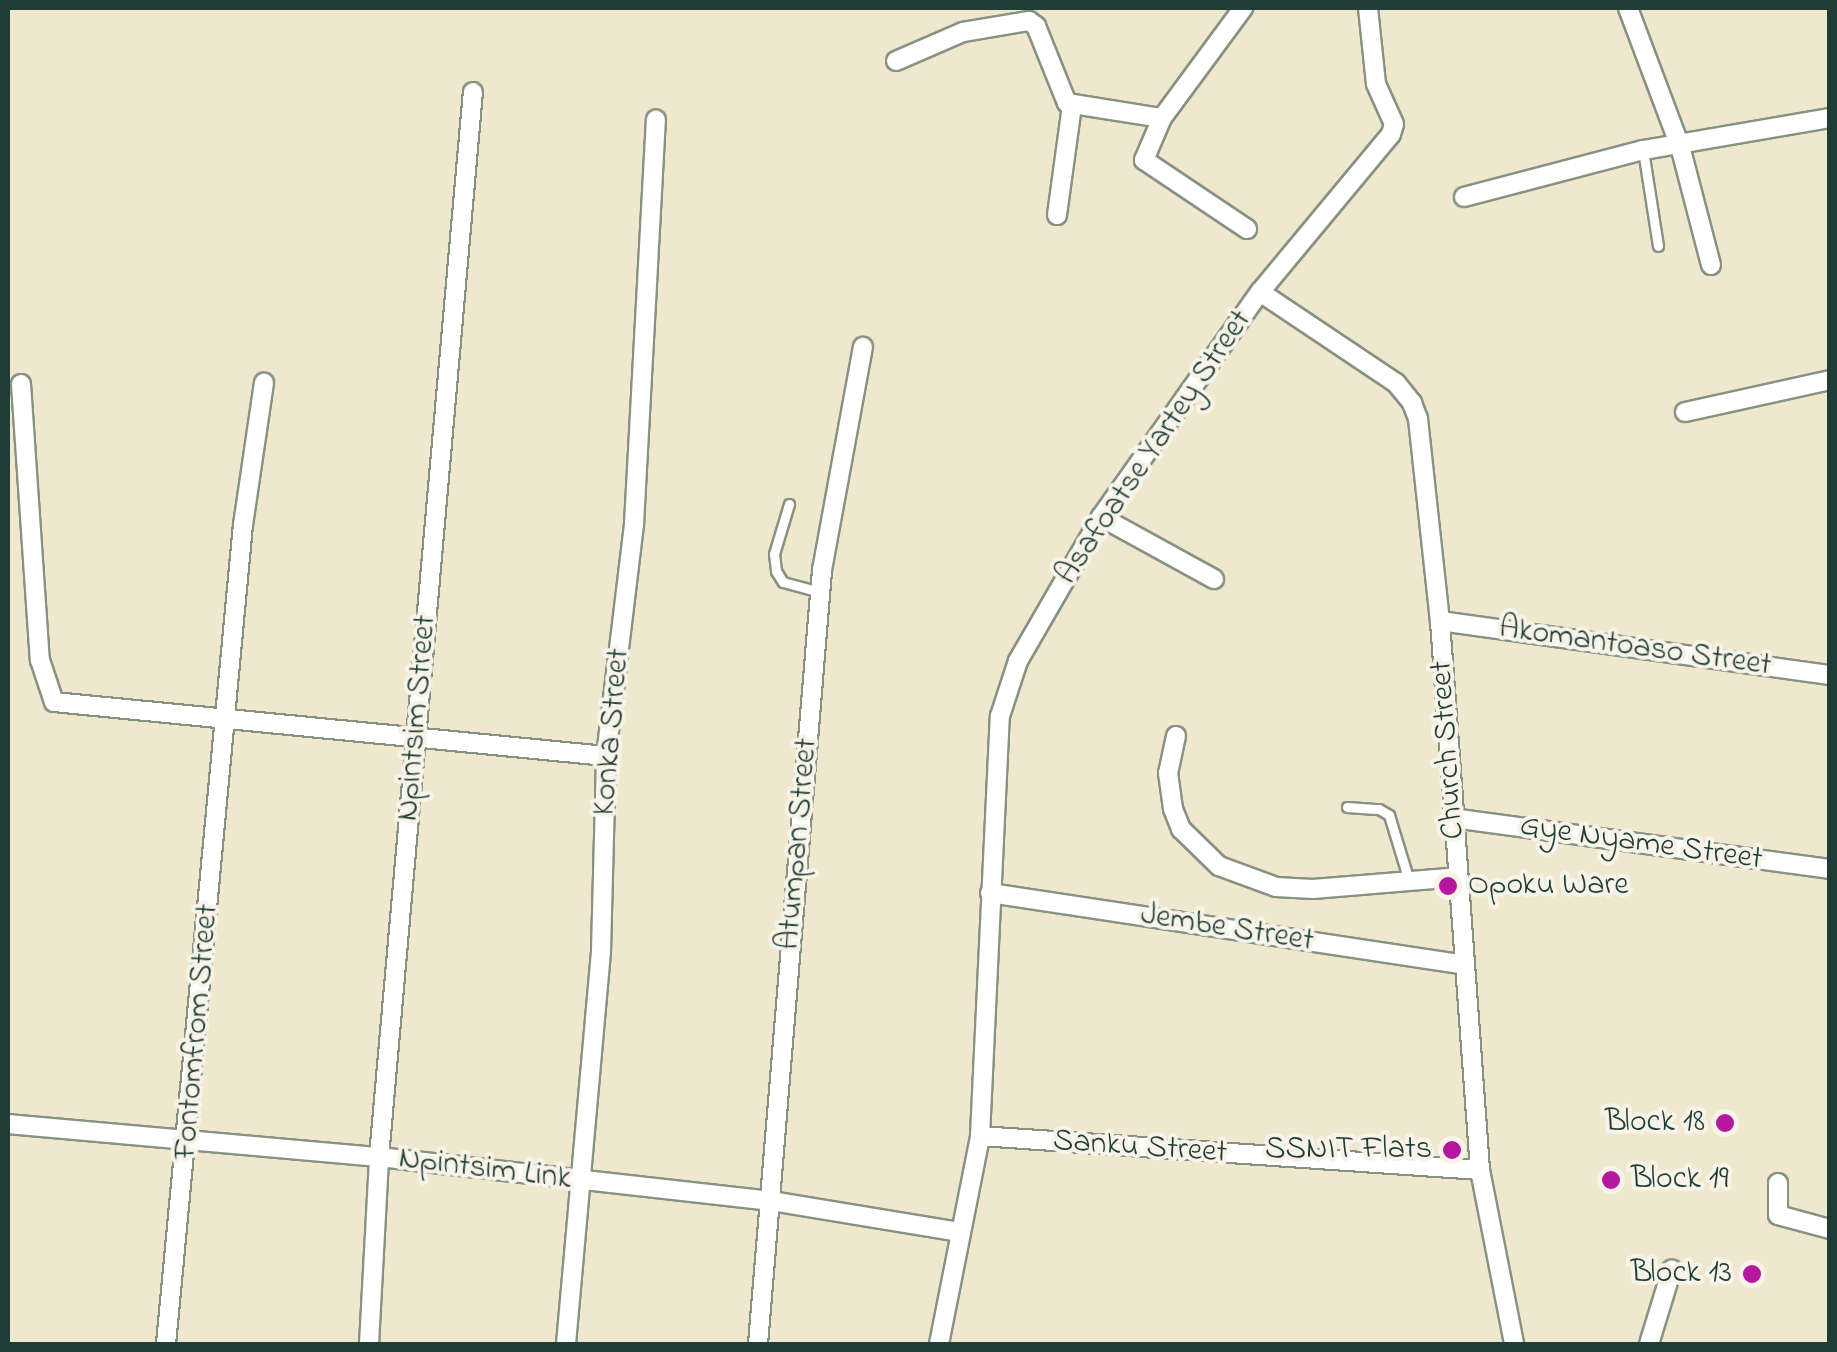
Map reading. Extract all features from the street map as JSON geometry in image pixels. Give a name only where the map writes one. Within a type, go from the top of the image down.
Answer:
[{"type":"street","points":[[1243,8],[1162,118],[1144,160],[1246,230]]},
{"type":"street","name":"Asafoatse Yartey Street","points":[[939,1344],[980,1136],[1000,716],[1018,661],[1101,516],[1260,292],[1394,127],[1376,84],[1368,8]]},
{"type":"street","points":[[1628,8],[1680,146],[1711,265]]},
{"type":"street","points":[[896,61],[963,32],[1029,21],[1036,26],[1064,100],[1072,106],[1162,118]]},
{"type":"street","name":"Npintsim Street","points":[[369,1344],[379,1157],[473,92]]},
{"type":"street","points":[[1057,215],[1072,106]]},
{"type":"street","points":[[1464,197],[1644,150],[1830,118]]},
{"type":"street","name":"Konka Street","points":[[566,1344],[600,951],[606,756],[633,540],[650,303],[656,120]]},
{"type":"street","name":"Church Street","points":[[1260,292],[1396,383],[1412,403],[1422,446],[1440,621],[1480,1170],[1514,1344]]},
{"type":"street","name":"Atumpan Street","points":[[758,1344],[820,592],[863,347]]},
{"type":"street","points":[[1684,412],[1830,380]]},
{"type":"street","name":"Fontomfrom Street","points":[[166,1344],[243,525],[264,383]]},
{"type":"street","points":[[21,384],[40,660],[54,702],[606,756]]},
{"type":"street","points":[[1101,516],[1214,580]]},
{"type":"street","name":"Akomantoaso Street","points":[[1440,621],[1830,675]]},
{"type":"street","points":[[1176,736],[1168,774],[1173,809],[1189,838],[1219,866],[1276,887],[1313,889],[1458,876]]},
{"type":"street","name":"Gye Nyame Street","points":[[1453,818],[1830,869]]},
{"type":"street","name":"Jembe Street","points":[[990,892],[1464,965]]},
{"type":"street","name":"Npintsim Link","points":[[8,1124],[379,1157],[772,1202],[960,1232]]},
{"type":"street","name":"Sanku Street","points":[[980,1136],[1480,1170]]},
{"type":"street","points":[[1778,1183],[1778,1215],[1830,1229]]},
{"type":"street","points":[[1648,1344],[1672,1269]]},
{"type":"lane","points":[[1644,150],[1658,246]]},
{"type":"lane","points":[[789,504],[774,554],[776,571],[783,582],[820,592]]},
{"type":"lane","points":[[1347,806],[1379,809],[1388,815],[1409,881]]},
{"type":"place","name":"Opoku Ware","points":[[1448,886]]},
{"type":"place","name":"Block 18","points":[[1725,1123]]},
{"type":"place","name":"SSNIT Flats","points":[[1452,1150]]},
{"type":"place","name":"Block 19","points":[[1611,1180]]},
{"type":"place","name":"Block 13","points":[[1752,1274]]}]
